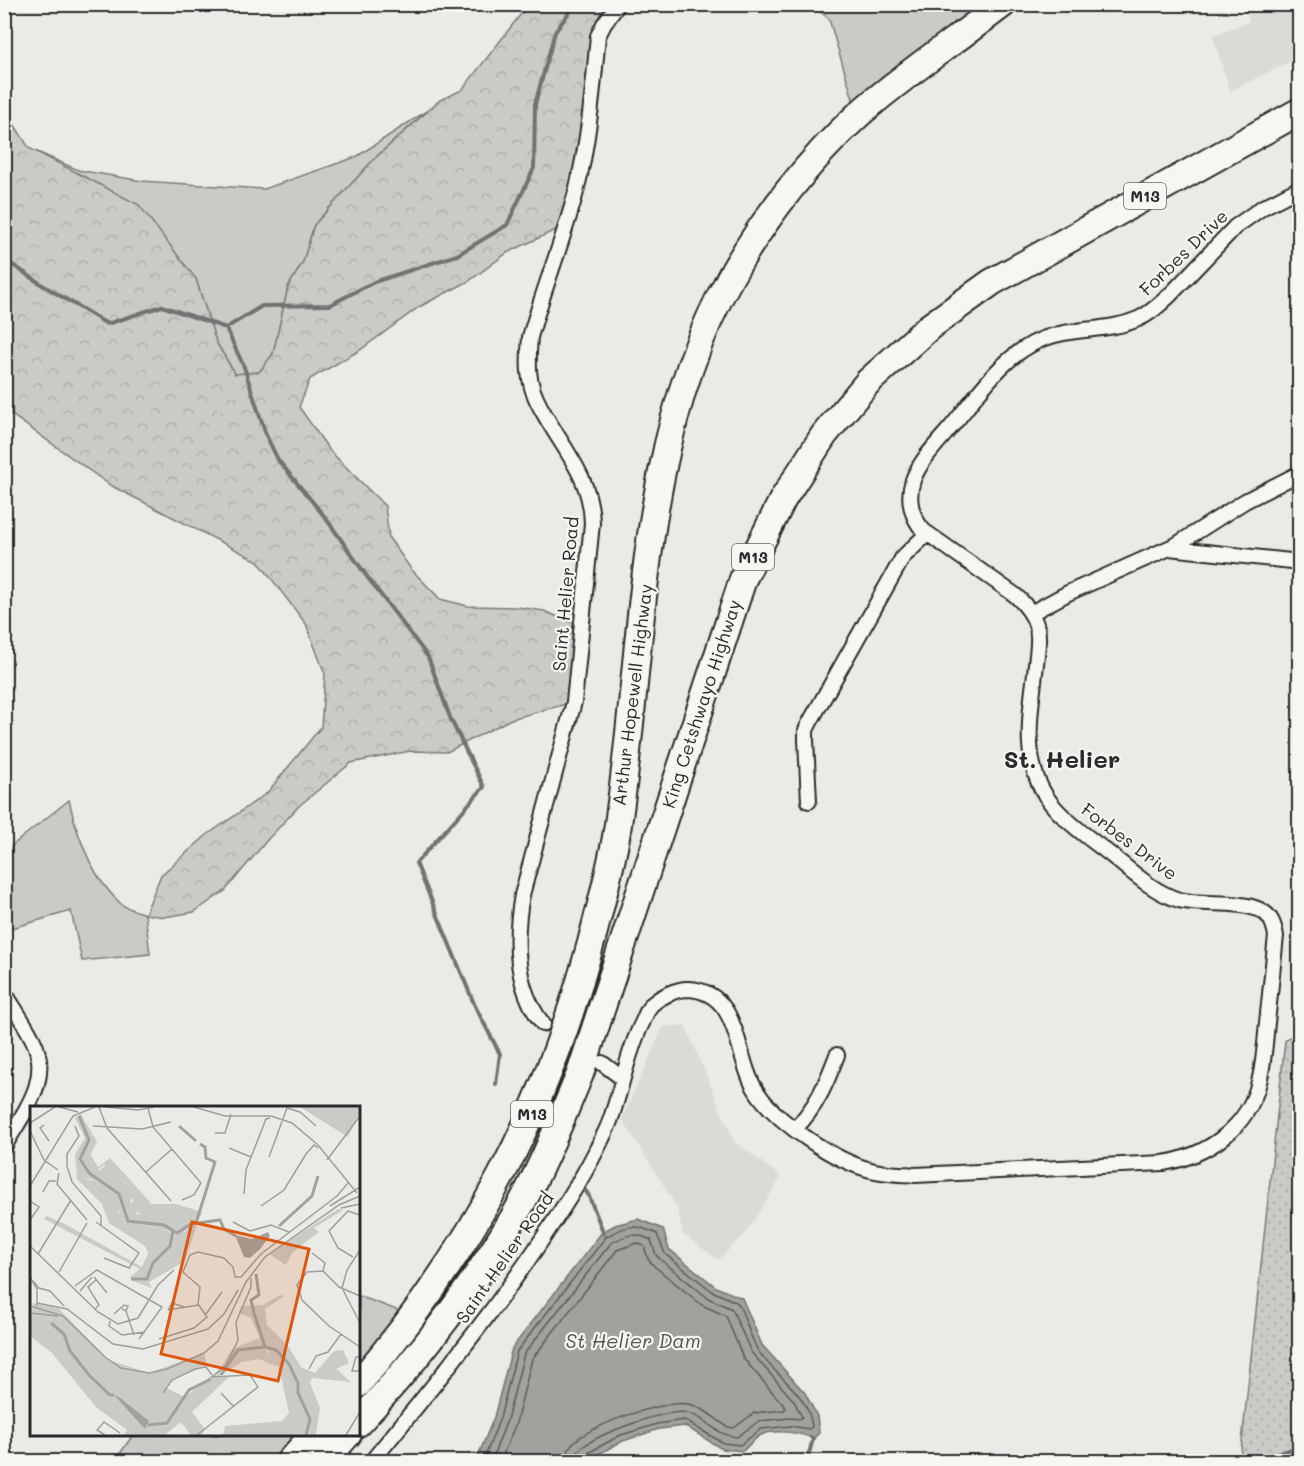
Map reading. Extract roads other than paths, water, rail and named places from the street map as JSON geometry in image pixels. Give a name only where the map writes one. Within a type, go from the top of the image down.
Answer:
[{"type":"highway","name":"Arthur Hopewell Highway","points":[[360,1382],[390,1347],[441,1278],[478,1219],[516,1149],[560,1044],[583,972],[616,835],[657,499],[668,441],[696,350],[732,275],[768,220],[825,149],[881,96],[1003,4]]},
{"type":"highway","name":"King Cetshwayo Highway","points":[[360,1421],[402,1376],[487,1262],[516,1214],[556,1132],[580,1074],[743,579],[783,499],[824,435],[868,382],[929,327],[992,278],[1299,111]]},
{"type":"highway","points":[[289,1461],[313,1436]]},
{"type":"highway","points":[[323,1461],[346,1436]]},
{"type":"street","name":"Saint Helier Road","points":[[543,1024],[535,1014],[522,981],[517,953],[518,923],[522,895],[574,702],[590,550],[591,508],[583,479],[555,434],[534,393],[528,359],[530,337],[576,193],[582,166],[588,134],[598,36],[618,4]]},
{"type":"street","name":"Forbes Drive","points":[[622,1078],[637,1034],[650,1006],[667,994],[680,990],[697,991],[713,998],[731,1017],[753,1086],[762,1099],[795,1129],[819,1146],[840,1159],[875,1171],[900,1174],[1149,1164],[1174,1161],[1211,1147],[1231,1131],[1246,1112],[1259,1084],[1264,1055],[1276,936],[1274,923],[1261,910],[1240,906],[1191,903],[1164,893],[1133,873],[1078,830],[1054,807],[1034,773],[1030,755],[1029,717],[1038,642],[1038,630],[1031,613],[1026,604],[1015,595],[927,534],[918,525],[910,498],[913,481],[924,459],[982,388],[1029,345],[1059,332],[1112,327],[1139,319],[1159,305],[1241,222],[1263,207],[1299,188]]},
{"type":"street","points":[[1031,613],[1068,593],[1169,548],[1245,501],[1299,473]]},
{"type":"street","points":[[809,801],[806,740],[810,722],[903,557],[927,534]]},
{"type":"street","points":[[1169,548],[1299,562]]},
{"type":"street","points":[[4,992],[34,1041],[38,1058],[39,1082],[29,1106],[4,1147]]},
{"type":"street","points":[[795,1129],[811,1112],[825,1086],[837,1055]]},
{"type":"street","points":[[602,1063],[622,1078]]},
{"type":"street","name":"Saint Helier Road","points":[[370,1461],[437,1383],[493,1310],[572,1195],[610,1122],[622,1078]]},
{"type":"water","name":"St Helier Dam","points":[[638,1219],[663,1229],[669,1249],[716,1287],[742,1298],[762,1345],[805,1393],[817,1416],[819,1433],[813,1439],[787,1432],[766,1433],[756,1438],[743,1451],[722,1449],[685,1426],[659,1429],[623,1441],[585,1461],[476,1461],[494,1417],[512,1348],[602,1232],[615,1225]]},
{"type":"waterway","points":[[226,328],[262,306],[330,305],[374,282],[457,255],[507,225],[534,168],[535,104],[555,32],[575,4]]},
{"type":"waterway","points":[[4,259],[107,324],[162,306],[226,328],[244,367],[266,435],[278,460],[325,517],[428,657],[451,720],[484,787],[416,863],[475,1006],[500,1054],[496,1084]]},
{"type":"waterway","points":[[582,1186],[588,1194],[604,1234]]},
{"type":"waterway","points":[[811,1437],[813,1439],[808,1457],[811,1462]]},
{"type":"waterway","points":[[1213,1462],[1255,1459],[1300,1447]]},
{"type":"waterway","points":[[843,1462],[864,1458],[889,1462]]},
{"type":"district","name":"St. Helier","points":[[1062,760]]}]
